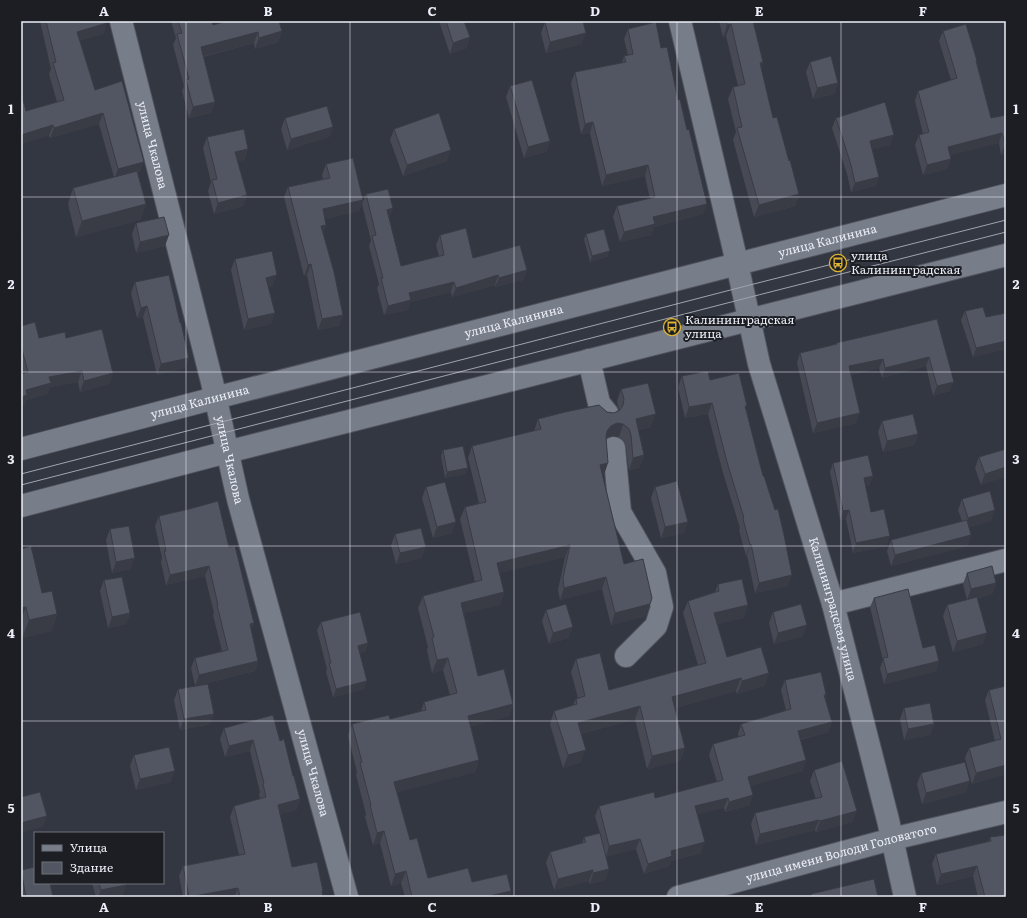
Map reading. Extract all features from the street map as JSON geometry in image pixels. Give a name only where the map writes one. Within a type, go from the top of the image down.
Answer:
[{"type":"street","name":"улица Чкалова","points":[[121,21],[215,398],[238,498],[347,897]]},
{"type":"street","name":"Калининградская улица","points":[[680,21],[759,364],[833,604],[892,839],[905,897]]},
{"type":"street","name":"улица Калинина","points":[[21,449],[1006,195]]},
{"type":"street","points":[[21,506],[227,452],[1006,255]]},
{"type":"street","points":[[590,360],[599,403],[606,412]]},
{"type":"street","points":[[614,448],[620,512],[655,573],[662,607],[656,626],[626,656]]},
{"type":"street","points":[[833,604],[1006,560]]},
{"type":"street","name":"улица имени Володи Головатого","points":[[678,897],[892,839],[1006,812]]},
{"type":"building","points":[[46,21],[106,21],[107,23],[77,32],[95,90],[122,81],[144,162],[118,169],[103,113],[54,128],[53,125],[21,135],[21,101],[23,100],[26,111],[64,100],[53,63],[56,62]]},
{"type":"building","points":[[178,21],[212,21],[213,25],[227,21],[279,21],[282,31],[259,38],[258,32],[201,47],[215,102],[193,107],[186,80],[189,79],[177,34],[182,33]]},
{"type":"building","points":[[446,21],[464,21],[470,37],[453,43]]},
{"type":"building","points":[[583,21],[586,33],[550,42],[545,22]]},
{"type":"building","points":[[726,21],[753,21],[763,62],[760,63],[773,118],[777,117],[799,194],[759,205],[737,128],[742,127],[733,87],[745,84],[731,24],[727,25]]},
{"type":"building","points":[[656,22],[661,48],[667,47],[678,100],[680,99],[687,130],[689,129],[707,204],[653,217],[655,224],[624,232],[617,206],[655,197],[648,165],[606,175],[593,122],[585,124],[575,72],[626,62],[624,56],[633,54],[628,29]]},
{"type":"building","points":[[966,24],[991,118],[1006,115],[1006,144],[1002,133],[948,147],[951,159],[927,165],[919,135],[929,132],[918,91],[957,78],[943,31]]},
{"type":"building","points":[[831,56],[838,83],[817,88],[810,62]]},
{"type":"building","points":[[532,80],[550,141],[528,147],[510,86]]},
{"type":"building","points":[[885,102],[894,135],[870,141],[879,177],[855,183],[851,165],[836,118]]},
{"type":"building","points":[[327,106],[333,127],[291,139],[285,118]]},
{"type":"building","points":[[439,113],[451,150],[407,165],[394,129]]},
{"type":"building","points":[[244,129],[248,149],[235,152],[247,195],[218,203],[212,180],[217,179],[207,137]]},
{"type":"building","points":[[353,158],[363,200],[323,209],[326,225],[321,226],[334,272],[343,315],[322,319],[311,264],[308,265],[288,187],[330,178],[326,164]]},
{"type":"building","points":[[137,171],[146,204],[82,221],[73,188]]},
{"type":"building","points":[[388,189],[393,208],[387,210],[401,266],[444,255],[440,235],[466,228],[473,258],[520,245],[527,270],[499,278],[498,275],[456,288],[454,282],[409,293],[411,300],[388,306],[381,278],[383,278],[372,236],[376,235],[366,194]]},
{"type":"building","points":[[164,217],[169,235],[140,242],[136,223]]},
{"type":"building","points":[[604,229],[610,251],[592,256],[586,234]]},
{"type":"building","points":[[272,251],[277,275],[266,278],[275,313],[248,319],[235,259]]},
{"type":"building","points":[[169,275],[189,358],[161,364],[147,306],[141,308],[135,282]]},
{"type":"building","points":[[983,307],[986,317],[1006,313],[1006,341],[976,348],[965,311]]},
{"type":"building","points":[[937,319],[954,382],[937,386],[929,357],[885,368],[883,359],[849,366],[860,413],[817,423],[800,353]]},
{"type":"building","points":[[35,322],[39,338],[65,332],[66,338],[102,329],[113,373],[84,381],[82,371],[49,377],[51,383],[26,390],[27,395],[21,397],[21,374],[28,372],[21,346],[21,326]]},
{"type":"building","points":[[708,371],[710,380],[739,373],[747,406],[745,406],[763,476],[775,510],[778,509],[792,575],[759,583],[751,544],[750,545],[712,403],[689,407],[682,376]]},
{"type":"building","points":[[648,383],[656,414],[636,419],[644,455],[633,458],[629,429],[623,424],[617,423],[611,426],[607,431],[608,463],[600,465],[624,564],[643,559],[652,598],[650,604],[615,613],[606,577],[564,588],[563,578],[570,545],[497,563],[504,592],[461,603],[478,676],[504,669],[513,704],[468,716],[479,760],[394,782],[410,840],[417,838],[428,878],[468,868],[472,882],[507,874],[511,891],[485,897],[412,897],[406,871],[395,874],[384,831],[377,833],[360,763],[362,762],[352,724],[389,715],[390,719],[426,710],[424,702],[457,693],[448,658],[437,660],[432,638],[434,637],[423,596],[482,580],[465,507],[486,502],[472,446],[541,429],[538,419],[565,412],[599,405],[607,412],[614,413],[620,410],[623,405],[624,399],[621,389]]},
{"type":"building","points":[[913,414],[918,434],[887,441],[882,421]]},
{"type":"building","points":[[463,446],[468,468],[447,472],[443,450]]},
{"type":"building","points":[[1006,449],[1006,467],[985,474],[979,457]]},
{"type":"building","points":[[868,455],[873,476],[864,478],[871,512],[884,509],[890,536],[856,543],[849,510],[843,511],[833,463]]},
{"type":"building","points":[[677,481],[688,522],[665,527],[655,487]]},
{"type":"building","points":[[445,482],[456,522],[437,527],[426,487]]},
{"type":"building","points":[[990,491],[995,510],[968,518],[962,499]]},
{"type":"building","points":[[218,501],[229,547],[235,546],[254,623],[250,624],[258,661],[199,675],[195,658],[228,650],[209,566],[170,575],[164,551],[166,551],[159,516]]},
{"type":"building","points":[[967,520],[971,535],[895,555],[891,540]]},
{"type":"building","points":[[129,526],[135,558],[116,562],[110,529]]},
{"type":"building","points":[[421,528],[426,547],[400,553],[395,534]]},
{"type":"building","points":[[31,546],[42,593],[52,591],[57,614],[29,620],[26,607],[21,608],[21,549]]},
{"type":"building","points":[[992,566],[996,583],[971,589],[967,573]]},
{"type":"building","points":[[122,577],[130,613],[112,617],[104,580]]},
{"type":"building","points":[[742,579],[748,605],[714,613],[727,657],[761,647],[769,673],[742,681],[741,678],[672,697],[685,748],[652,756],[640,706],[578,723],[586,750],[568,755],[554,711],[577,704],[576,699],[585,696],[576,659],[600,653],[609,690],[706,663],[688,601],[719,591],[718,584]]},
{"type":"building","points":[[908,589],[923,648],[935,645],[939,661],[887,674],[883,658],[888,657],[874,598]]},
{"type":"building","points":[[977,597],[987,633],[957,641],[947,605]]},
{"type":"building","points":[[566,604],[573,627],[553,633],[546,610]]},
{"type":"building","points":[[801,604],[807,625],[778,633],[773,612]]},
{"type":"building","points":[[360,612],[368,643],[358,646],[367,681],[336,689],[321,622]]},
{"type":"building","points":[[821,672],[826,694],[824,695],[832,722],[798,731],[806,760],[748,777],[753,795],[729,802],[728,798],[695,806],[705,842],[671,851],[672,856],[648,864],[640,839],[609,846],[599,806],[654,792],[655,798],[723,780],[713,744],[745,735],[741,724],[791,709],[785,680]]},
{"type":"building","points":[[208,684],[214,714],[184,719],[178,689]]},
{"type":"building","points":[[1006,686],[1006,765],[976,773],[969,748],[1001,739],[989,690]]},
{"type":"building","points":[[930,703],[934,724],[908,729],[904,708]]},
{"type":"building","points":[[273,715],[280,741],[284,739],[300,799],[278,805],[292,867],[317,862],[323,897],[240,897],[238,888],[189,897],[183,866],[245,854],[234,806],[266,797],[253,740],[229,746],[224,728]]},
{"type":"building","points":[[169,747],[175,771],[140,779],[134,755]]},
{"type":"building","points":[[842,761],[857,811],[760,834],[755,813],[822,797],[814,770]]},
{"type":"building","points":[[965,762],[970,781],[926,793],[921,773]]},
{"type":"building","points":[[40,792],[47,816],[21,823],[21,797]]},
{"type":"building","points":[[600,833],[609,869],[593,873],[593,870],[558,879],[550,852],[586,842],[584,837]]},
{"type":"building","points":[[1006,835],[1006,897],[985,897],[977,866],[941,874],[936,854],[991,841],[990,837]]},
{"type":"building","points":[[34,867],[34,884],[50,884],[53,897],[26,897],[21,870]]},
{"type":"building","points":[[874,879],[878,897],[812,897],[811,894]]},
{"type":"building","points":[[99,884],[126,884],[126,885],[101,890]]},
{"type":"tram line","points":[[21,474],[1006,220]]},
{"type":"tram line","points":[[21,485],[1006,232]]},
{"type":"place","name":"улица Калининградская","points":[[838,263]]},
{"type":"place","name":"Калининградская улица","points":[[672,327]]}]
